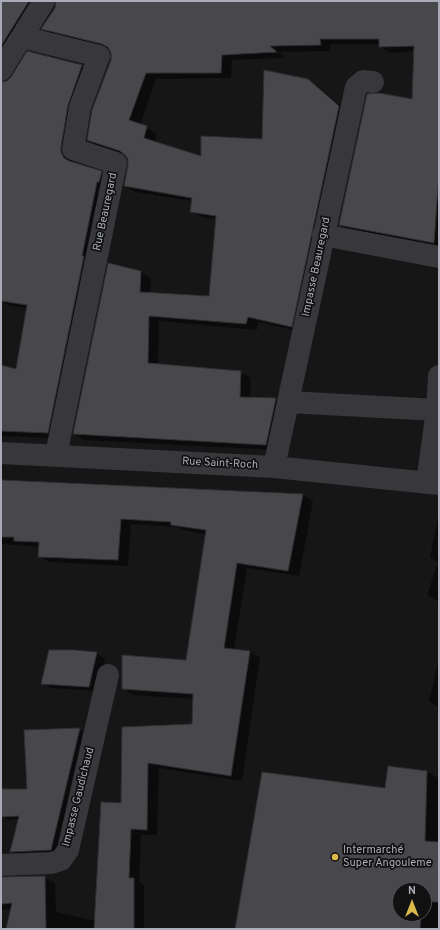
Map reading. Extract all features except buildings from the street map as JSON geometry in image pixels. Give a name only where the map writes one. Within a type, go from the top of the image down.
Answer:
[{"type":"street","points":[[1,70],[44,1]]},
{"type":"street","name":"Rue Beauregard","points":[[22,37],[99,56],[80,106],[72,149],[116,163],[56,455]]},
{"type":"street","name":"Impasse Beauregard","points":[[274,467],[323,234],[356,87],[363,80],[373,82]]},
{"type":"street","points":[[323,234],[439,257]]},
{"type":"street","points":[[433,483],[439,376]]},
{"type":"street","points":[[288,402],[437,410]]},
{"type":"street","name":"Rue Saint-Roch","points":[[1,452],[274,467],[433,483]]},
{"type":"street","name":"Impasse Gaudichaud","points":[[1,865],[51,863],[61,860],[68,850],[108,675]]},
{"type":"place","name":"Intermarché Super Angouleme","points":[[335,857]]}]
